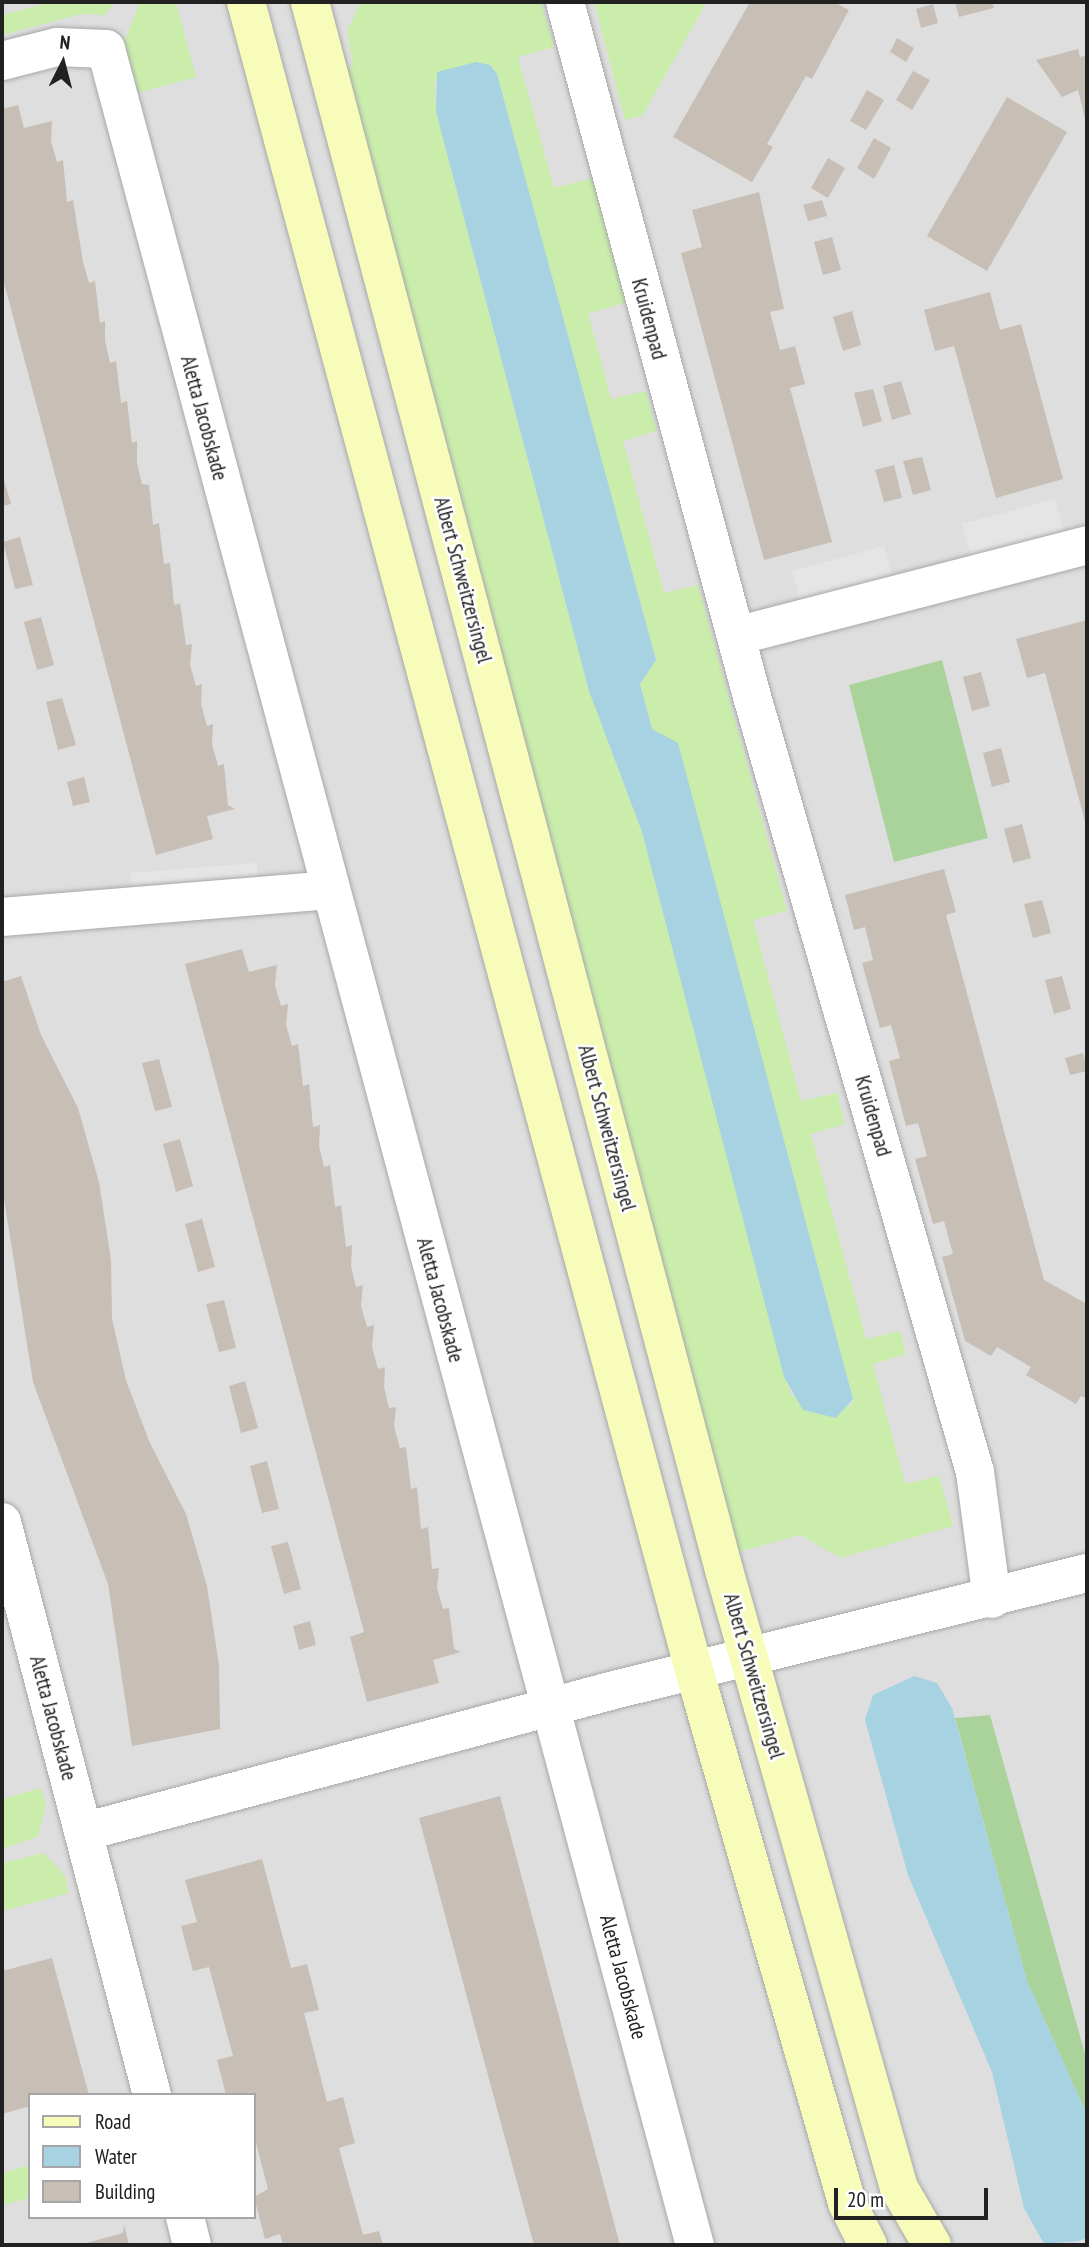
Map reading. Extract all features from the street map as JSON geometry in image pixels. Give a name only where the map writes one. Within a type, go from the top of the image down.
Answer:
[{"type":"street","points":[[246,2],[694,1670],[846,2203],[868,2245]]},
{"type":"street","name":"Albert Schweitzersingel","points":[[310,2],[748,1657],[899,2188],[932,2245]]},
{"type":"street","name":"Kruidenpad","points":[[565,2],[736,636],[975,1472],[992,1599]]},
{"type":"street","name":"Aletta Jacobskade","points":[[2,61],[57,47],[106,49],[328,890],[695,2245]]},
{"type":"street","points":[[736,636],[1087,545]]},
{"type":"street","points":[[2,916],[328,890]]},
{"type":"street","name":"Aletta Jacobskade","points":[[2,1522],[151,2093]]},
{"type":"street","points":[[83,1832],[694,1670],[992,1599],[1087,1573]]},
{"type":"street","points":[[185,2219],[192,2245]]},
{"type":"shaded area","points":[[2,2],[1087,2],[1087,2245],[2,2245]]},
{"type":"shaded area","points":[[1055,499],[1064,533],[971,556],[962,524]]},
{"type":"shaded area","points":[[884,546],[893,580],[801,604],[792,571]]},
{"type":"shaded area","points":[[257,863],[258,876],[132,886],[131,873]]},
{"type":"green space","points":[[52,2],[115,2],[105,15],[81,14],[2,35],[2,15]]},
{"type":"green space","points":[[140,2],[176,2],[196,77],[134,94],[123,45]]},
{"type":"green space","points":[[361,2],[541,2],[554,47],[518,57],[554,188],[597,177],[630,302],[588,313],[611,399],[646,391],[657,431],[623,441],[664,593],[698,585],[787,911],[753,920],[801,1101],[837,1093],[845,1124],[811,1134],[866,1339],[900,1331],[906,1354],[873,1364],[905,1484],[939,1476],[953,1526],[841,1558],[800,1535],[739,1552],[339,70],[353,66],[347,31]],"holes":[[[490,65],[497,75],[656,660],[640,684],[652,729],[678,744],[853,1399],[851,1407],[791,1396],[642,832],[589,691],[436,112],[435,81]]]},
{"type":"green space","points":[[594,2],[707,2],[642,116],[625,120]]},
{"type":"green space","points":[[942,660],[988,838],[894,862],[849,685]]},
{"type":"green space","points":[[990,1715],[1087,2061],[1087,2115],[1027,1981],[955,1718]]},
{"type":"green space","points":[[41,1788],[46,1804],[38,1837],[2,1849],[2,1799]]},
{"type":"green space","points":[[44,1853],[65,1876],[69,1893],[2,1911],[2,1863]]},
{"type":"green space","points":[[28,2166],[28,2198],[2,2205],[2,2173]]},
{"type":"water","points":[[476,62],[490,65],[497,74],[656,660],[640,684],[652,729],[678,743],[853,1399],[836,1418],[803,1410],[784,1377],[642,832],[589,691],[436,112],[437,72]]},
{"type":"water","points":[[914,1676],[937,1683],[952,1708],[1027,1981],[1087,2115],[1087,2238],[1078,2241],[1044,2244],[1024,2208],[992,2072],[908,1875],[865,1720],[873,1695]]},
{"type":"building","points":[[750,2],[834,2],[849,10],[812,79],[806,76],[767,144],[773,147],[752,182],[673,137]]},
{"type":"building","points":[[955,2],[992,2],[994,8],[959,17]]},
{"type":"building","points":[[933,4],[938,23],[921,28],[916,9]]},
{"type":"building","points":[[897,38],[914,48],[906,62],[890,52]]},
{"type":"building","points":[[1078,49],[1080,57],[1087,55],[1086,123],[1078,90],[1062,97],[1036,60]]},
{"type":"building","points":[[913,71],[930,80],[912,110],[896,100]]},
{"type":"building","points":[[867,90],[884,100],[866,130],[850,121]]},
{"type":"building","points":[[1007,97],[1067,132],[987,271],[927,236]]},
{"type":"building","points":[[18,105],[24,128],[52,121],[51,141],[57,162],[63,160],[67,202],[73,200],[89,283],[95,281],[100,323],[105,321],[105,341],[110,363],[116,361],[121,403],[127,401],[132,443],[137,441],[137,463],[142,484],[149,485],[153,525],[159,523],[164,564],[170,563],[174,605],[180,603],[186,645],[192,644],[190,665],[196,686],[202,684],[201,704],[207,726],[213,724],[212,744],[218,766],[224,764],[228,805],[235,809],[207,816],[213,839],[156,855],[2,275],[2,109]]},
{"type":"building","points":[[874,138],[891,148],[874,179],[857,168]]},
{"type":"building","points":[[828,158],[845,168],[828,198],[811,188]]},
{"type":"building","points":[[759,192],[784,309],[770,312],[780,350],[795,346],[805,384],[790,388],[832,542],[764,560],[681,253],[702,247],[692,210]]},
{"type":"building","points":[[822,200],[827,216],[808,221],[803,205]]},
{"type":"building","points":[[832,237],[841,270],[823,275],[814,242]]},
{"type":"building","points":[[990,292],[1000,330],[1021,324],[1063,479],[996,498],[954,346],[935,351],[924,310]]},
{"type":"building","points":[[852,311],[861,345],[843,351],[833,317]]},
{"type":"building","points":[[901,381],[911,414],[892,420],[883,386]]},
{"type":"building","points":[[873,389],[882,421],[863,427],[854,393]]},
{"type":"building","points":[[922,457],[931,490],[913,495],[903,461]]},
{"type":"building","points":[[894,465],[902,498],[884,502],[875,470]]},
{"type":"building","points":[[2,473],[11,504],[2,506]]},
{"type":"building","points":[[20,537],[33,585],[15,589],[3,542]]},
{"type":"building","points":[[41,617],[54,665],[37,670],[24,622]]},
{"type":"building","points":[[1087,620],[1086,825],[1045,673],[1027,678],[1016,639]]},
{"type":"building","points":[[981,672],[990,706],[972,711],[963,677]]},
{"type":"building","points":[[62,698],[76,745],[58,750],[46,702]]},
{"type":"building","points":[[1001,748],[1010,782],[992,787],[983,753]]},
{"type":"building","points":[[84,777],[90,802],[73,806],[67,782]]},
{"type":"building","points":[[1022,824],[1031,858],[1013,863],[1004,829]]},
{"type":"building","points":[[944,869],[956,912],[946,915],[1044,1280],[1087,1304],[1087,1399],[1081,1396],[1076,1404],[1026,1375],[1031,1367],[997,1347],[991,1356],[965,1341],[942,1257],[953,1254],[944,1221],[933,1224],[915,1159],[927,1156],[918,1123],[906,1126],[889,1061],[900,1058],[891,1025],[880,1028],[862,963],[873,960],[865,927],[854,930],[845,895]]},
{"type":"building","points":[[1042,900],[1051,933],[1033,938],[1024,904]]},
{"type":"building","points":[[242,949],[249,972],[277,965],[275,985],[281,1006],[288,1004],[286,1025],[292,1046],[298,1044],[303,1086],[309,1084],[313,1127],[320,1125],[319,1145],[324,1167],[330,1165],[335,1207],[341,1205],[346,1247],[352,1245],[351,1266],[356,1287],[363,1285],[361,1306],[367,1327],[374,1325],[372,1347],[378,1369],[385,1367],[384,1387],[389,1408],[396,1407],[394,1427],[400,1448],[406,1447],[411,1489],[417,1487],[421,1529],[428,1527],[432,1569],[439,1568],[437,1588],[443,1609],[449,1608],[454,1649],[461,1652],[433,1660],[439,1683],[367,1702],[350,1637],[364,1632],[185,964]]},
{"type":"building","points":[[21,976],[41,1035],[78,1108],[99,1182],[111,1260],[112,1319],[126,1380],[149,1441],[186,1514],[207,1586],[219,1665],[220,1729],[132,1746],[108,1584],[33,1382],[2,1186],[2,982]]},
{"type":"building","points":[[1062,976],[1071,1009],[1054,1014],[1045,980]]},
{"type":"building","points":[[1083,1053],[1087,1071],[1070,1075],[1065,1058]]},
{"type":"building","points":[[159,1059],[172,1107],[155,1111],[142,1063]]},
{"type":"building","points":[[180,1139],[193,1186],[176,1192],[163,1144]]},
{"type":"building","points":[[202,1219],[215,1267],[198,1272],[185,1224]]},
{"type":"building","points":[[224,1300],[236,1348],[219,1352],[206,1304]]},
{"type":"building","points":[[245,1381],[258,1428],[241,1433],[229,1386]]},
{"type":"building","points":[[267,1461],[279,1509],[262,1513],[250,1466]]},
{"type":"building","points":[[288,1542],[301,1589],[284,1594],[271,1546]]},
{"type":"building","points":[[310,1621],[316,1645],[299,1650],[293,1626]]},
{"type":"building","points":[[500,1796],[620,2245],[534,2245],[419,1818]]},
{"type":"building","points":[[262,1859],[291,1968],[307,1964],[319,2010],[304,2013],[327,2102],[343,2097],[355,2143],[339,2148],[363,2235],[379,2231],[383,2245],[283,2245],[280,2234],[265,2239],[256,2205],[256,2196],[268,2189],[256,2143],[256,2093],[225,2093],[217,2060],[233,2056],[209,1967],[193,1971],[181,1926],[197,1922],[185,1880]]},
{"type":"building","points":[[52,1958],[88,2093],[28,2093],[28,2107],[2,2114],[2,1971]]},
{"type":"building","points":[[124,2225],[129,2245],[79,2245],[123,2233]]}]
